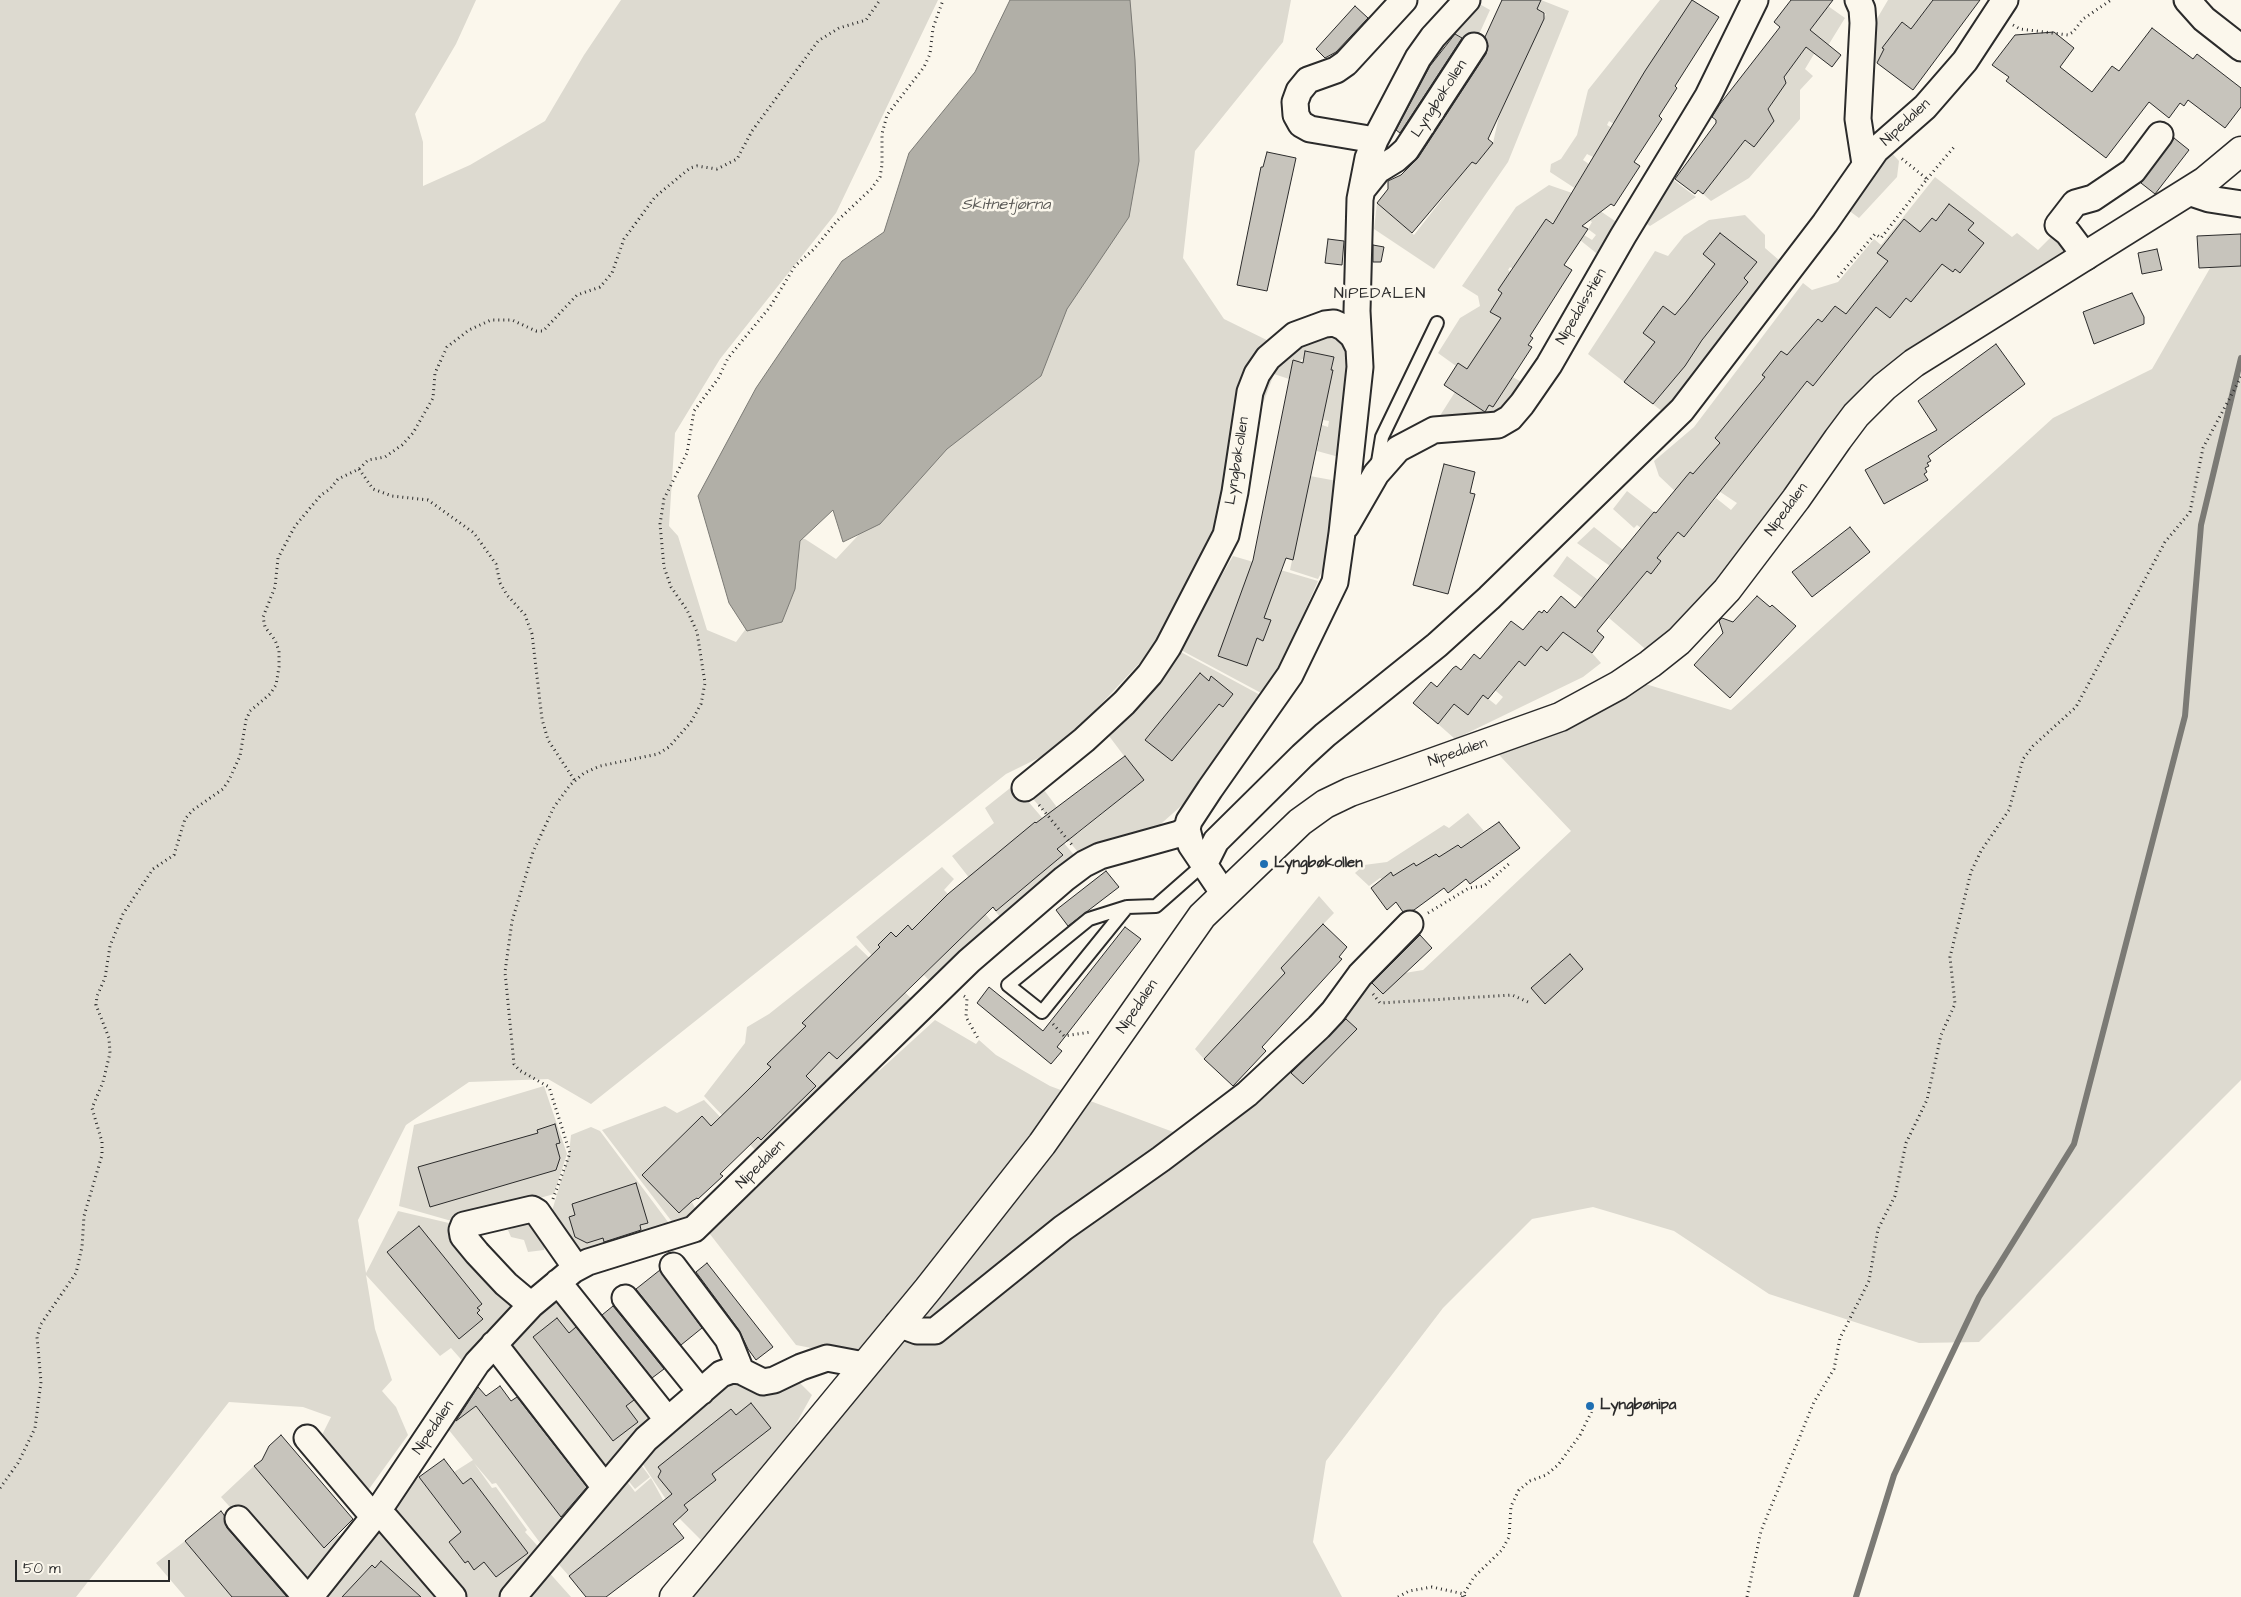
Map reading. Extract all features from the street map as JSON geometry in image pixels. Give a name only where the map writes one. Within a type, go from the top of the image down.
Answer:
[{"type":"street","points":[[1375,140],[1310,129],[1301,124],[1296,115],[1295,102],[1299,91],[1308,80],[1336,70],[1346,63],[1404,0]]},
{"type":"street","points":[[1224,894],[1191,845],[1187,829],[1189,821],[1290,675],[1330,597],[1335,582],[1358,386],[1359,348],[1356,311],[1362,190],[1368,158],[1375,140],[1418,58],[1443,25],[1467,0]]},
{"type":"street","name":"Nipedalsstien","points":[[1342,533],[1376,474],[1398,449],[1434,430],[1498,425],[1510,418],[1522,404],[1548,365],[1622,236],[1708,96],[1755,0]]},
{"type":"street","points":[[1858,0],[1862,9],[1863,23],[1858,119],[1865,164]]},
{"type":"street","points":[[2187,0],[2204,19],[2241,48]]},
{"type":"street","name":"Nipedalen","points":[[1205,864],[1216,841],[1302,756],[1325,735],[1437,645],[1489,598],[1670,423],[1737,341],[1825,223],[1865,164],[1883,144],[1925,107],[1965,62],[2001,7]]},
{"type":"street","name":"Lyngbøkollen","points":[[1362,190],[1378,170],[1396,159],[1406,150],[1474,46]]},
{"type":"street","points":[[2086,257],[2068,233],[2058,226],[2075,203],[2093,198],[2133,171],[2160,135]]},
{"type":"street","name":"Nipedalen","points":[[674,1597],[898,1324],[1042,1144],[1202,916],[1300,822],[1325,804],[1371,784],[1560,717],[1620,685],[1650,664],[1680,641],[1727,590],[1796,499],[1856,415],[1884,387],[1914,363],[2205,181],[2241,151]]},
{"type":"street","points":[[2188,192],[2208,199],[2241,204]]},
{"type":"street","name":"Lyngbøkollen","points":[[1025,788],[1084,740],[1124,702],[1150,674],[1168,647],[1226,535],[1235,492],[1250,392],[1257,374],[1268,358],[1295,335],[1325,324],[1334,323],[1343,327],[1353,336],[1359,348]]},
{"type":"street","name":"Nipedalen","points":[[310,1597],[376,1514],[469,1376],[494,1344],[531,1305],[566,1276],[588,1262],[694,1229],[969,960],[1023,913],[1086,863],[1100,856],[1179,834],[1187,829]]},
{"type":"street","points":[[898,1324],[926,1332],[935,1331],[942,1327],[1063,1228],[1161,1159],[1247,1094],[1319,1027],[1333,1012],[1360,975],[1410,924]]},
{"type":"street","points":[[531,1305],[506,1284],[489,1266],[462,1230],[464,1225],[532,1209],[543,1220],[572,1262],[566,1276],[667,1419]]},
{"type":"street","points":[[673,1266],[728,1339],[741,1371]]},
{"type":"street","points":[[625,1298],[701,1392]]},
{"type":"street","points":[[494,1344],[604,1486]]},
{"type":"street","points":[[513,1597],[584,1515],[604,1486],[667,1419],[722,1374],[732,1370],[741,1371],[764,1382],[774,1380],[801,1367],[827,1358],[864,1365]]},
{"type":"street","points":[[308,1438],[367,1509],[386,1520],[453,1597]]},
{"type":"street","points":[[238,1519],[306,1597]]},
{"type":"lane","points":[[1376,474],[1382,437],[1437,323]]},
{"type":"lane","name":"Nipedalen","points":[[1042,1012],[1008,985],[1089,918],[1128,906],[1156,906],[1205,864]]},
{"type":"lane","points":[[1042,1012],[1128,906]]},
{"type":"path","points":[[0,1488],[18,1463],[35,1428],[41,1382],[37,1337],[41,1324],[76,1273],[82,1247],[84,1216],[102,1155],[102,1142],[92,1108],[103,1082],[110,1053],[109,1038],[96,1005],[97,996],[106,978],[110,946],[116,928],[153,870],[174,854],[185,819],[193,810],[223,789],[230,780],[240,756],[246,720],[250,711],[270,694],[276,685],[279,651],[275,640],[265,627],[264,618],[275,587],[278,558],[295,526],[321,495],[330,489],[338,479],[359,469],[368,460],[385,457],[402,445],[413,433],[432,398],[435,373],[447,347],[469,330],[491,320],[512,320],[536,331],[544,331],[576,295],[600,287],[612,273],[624,239],[655,197],[690,168],[697,166],[717,169],[737,159],[752,131],[818,41],[839,28],[866,20],[880,0]]},
{"type":"path","points":[[543,1220],[556,1194],[570,1153],[549,1087],[519,1070],[514,1064],[505,972],[512,921],[533,852],[554,807],[575,780],[584,773],[600,766],[658,754],[691,722],[701,704],[704,684],[697,632],[687,610],[671,587],[664,567],[660,524],[664,499],[687,453],[694,411],[718,379],[728,358],[770,307],[795,266],[814,249],[837,221],[871,189],[880,177],[882,134],[887,115],[924,67],[930,54],[933,28],[943,0]]},
{"type":"path","points":[[2001,7],[2020,29],[2068,35],[2073,32],[2083,19],[2111,0]]},
{"type":"path","points":[[1883,144],[1927,179]]},
{"type":"path","points":[[1838,277],[1875,234],[1882,238],[1927,179],[1954,148]]},
{"type":"path","points":[[1747,1597],[1761,1532],[1814,1402],[1834,1369],[1840,1338],[1869,1281],[1878,1229],[1895,1196],[1906,1143],[1927,1100],[1941,1035],[1955,1004],[1950,957],[1971,872],[1981,851],[2009,810],[2023,759],[2033,746],[2076,708],[2165,542],[2190,512],[2203,448],[2241,377]]},
{"type":"path","points":[[359,469],[373,489],[392,496],[428,500],[474,534],[496,564],[500,583],[507,595],[525,615],[532,634],[542,719],[548,740],[575,780]]},
{"type":"path","points":[[1025,788],[1086,863]]},
{"type":"path","points":[[1410,924],[1469,888],[1484,886],[1511,862]]},
{"type":"path","points":[[1360,975],[1380,1003],[1512,995],[1528,1002]]},
{"type":"path","points":[[960,994],[967,998],[966,1017],[979,1040]]},
{"type":"path","points":[[1042,1012],[1064,1036],[1096,1031]]},
{"type":"path","points":[[1398,1597],[1409,1591],[1432,1586],[1464,1596],[1474,1577],[1502,1550],[1509,1537],[1511,1506],[1519,1490],[1530,1480],[1546,1475],[1558,1465],[1580,1435],[1592,1411]]},
{"type":"shaded area","points":[[0,0],[476,0],[456,44],[415,114],[423,142],[423,186],[470,165],[545,121],[584,55],[621,0],[938,0],[836,213],[720,359],[675,433],[669,526],[678,536],[707,630],[736,642],[773,592],[783,539],[805,539],[836,559],[941,447],[1110,0],[1291,0],[1283,42],[1195,151],[1183,258],[1224,319],[1283,348],[1316,337],[1336,337],[1347,344],[1351,368],[1339,457],[1317,451],[1322,425],[1328,427],[1329,421],[1323,420],[1334,357],[1305,351],[1304,358],[1298,362],[1293,361],[1289,379],[1274,374],[1256,422],[1220,577],[1061,747],[1006,774],[591,1104],[548,1079],[469,1082],[406,1125],[358,1220],[366,1273],[398,1211],[453,1224],[520,1301],[466,1365],[451,1348],[440,1356],[366,1275],[375,1329],[392,1380],[382,1391],[396,1407],[408,1435],[369,1489],[322,1435],[331,1417],[303,1407],[229,1402],[76,1597],[0,1597]]},
{"type":"shaded area","points":[[1541,0],[1569,11],[1508,162],[1434,269],[1374,229],[1377,203],[1414,235],[1472,161],[1476,164],[1493,143],[1499,116],[1546,14],[1537,9]]},
{"type":"shaded area","points":[[1660,0],[1692,0],[1622,109],[1628,113],[1619,127],[1609,121],[1607,125],[1612,128],[1593,157],[1587,154],[1583,160],[1589,164],[1577,183],[1576,189],[1550,172],[1551,164],[1561,159],[1577,135],[1588,90]]},
{"type":"shaded area","points":[[1888,0],[1933,0],[1911,29],[1902,22],[1883,48],[1877,63],[1869,56],[1875,22]]},
{"type":"shaded area","points":[[1476,2],[1490,10],[1476,41],[1470,43],[1449,30]]},
{"type":"shaded area","points":[[1828,6],[1845,18],[1821,57],[1814,54],[1805,69],[1813,76],[1800,90],[1800,119],[1749,178],[1711,201],[1703,194],[1745,140],[1754,147],[1756,145],[1747,137],[1774,121],[1771,115],[1765,114],[1772,104],[1766,99],[1784,81],[1786,78],[1784,77],[1806,47],[1812,52],[1810,30]]},
{"type":"shaded area","points":[[1890,151],[1899,161],[1897,177],[1859,218],[1844,207]]},
{"type":"shaded area","points":[[1667,175],[1696,197],[1650,226],[1642,221]]},
{"type":"shaded area","points":[[1935,177],[2012,237],[2017,233],[2038,250],[2051,237],[2056,237],[2068,254],[2064,259],[1863,385],[1698,609],[1650,653],[1609,618],[1647,571],[1651,573],[1661,561],[1657,558],[1678,532],[1684,537],[1716,498],[1731,510],[1737,503],[1690,472],[1687,475],[1690,478],[1678,494],[1659,476],[1654,461],[1694,427],[1803,283],[1812,290],[1838,282],[1874,239],[1881,245]]},
{"type":"shaded area","points":[[1549,185],[1575,194],[1621,225],[1601,257],[1580,240],[1584,235],[1592,240],[1596,235],[1588,229],[1592,222],[1566,205],[1554,223],[1546,219],[1535,236],[1542,241],[1521,274],[1510,267],[1508,270],[1518,277],[1499,289],[1498,291],[1506,296],[1490,311],[1501,318],[1485,411],[1509,375],[1527,385],[1491,419],[1436,422],[1455,392],[1444,385],[1456,366],[1438,353],[1460,318],[1480,306],[1478,296],[1462,286],[1516,207]]},
{"type":"shaded area","points":[[1745,215],[1765,235],[1765,248],[1780,261],[1663,412],[1588,354],[1655,251],[1668,256],[1684,236],[1709,220]]},
{"type":"shaded area","points":[[2241,255],[2241,1080],[1979,1342],[1919,1343],[1769,1294],[1674,1231],[1593,1207],[1532,1219],[1443,1308],[1326,1461],[1313,1542],[1342,1597],[685,1597],[867,1359],[796,1345],[706,1229],[859,1089],[853,1082],[872,1065],[879,1071],[935,1020],[976,1044],[979,1040],[996,1055],[1050,1086],[1176,1133],[1274,1087],[1356,981],[1423,970],[1571,831],[1484,739],[1629,679],[1731,710],[2053,418],[2152,369],[2217,256]]},
{"type":"shaded area","points":[[1310,476],[1337,481],[1329,558],[1318,579],[1290,570]]},
{"type":"shaded area","points":[[1627,491],[1654,512],[1641,528],[1637,525],[1634,528],[1613,509]]},
{"type":"shaded area","points":[[1594,527],[1623,550],[1610,566],[1577,543]]},
{"type":"shaded area","points":[[1233,556],[1318,581],[1285,656],[1263,694],[1179,649]]},
{"type":"shaded area","points":[[1567,556],[1598,580],[1584,599],[1553,576]]},
{"type":"shaded area","points":[[1563,632],[1592,653],[1601,663],[1583,677],[1455,739],[1438,724],[1454,704],[1460,709],[1476,689],[1496,705],[1503,697],[1489,685],[1498,675],[1504,680],[1519,661],[1525,666],[1541,646],[1547,651]]},
{"type":"shaded area","points":[[1179,651],[1262,696],[1189,799],[1154,830],[1091,853],[1078,852],[1034,800],[1044,790],[1077,834],[1143,781],[1106,732]]},
{"type":"shaded area","points":[[1014,785],[1075,856],[1004,922],[952,856],[994,823],[985,808]]},
{"type":"shaded area","points":[[1468,813],[1484,831],[1461,848],[1458,845],[1439,857],[1436,854],[1416,866],[1413,863],[1393,876],[1391,872],[1369,886],[1355,873],[1364,865],[1387,862],[1444,825],[1449,828]]},
{"type":"shaded area","points":[[942,867],[954,879],[944,890],[948,894],[912,930],[908,926],[896,937],[879,945],[883,950],[875,959],[856,937]]},
{"type":"shaded area","points":[[1319,896],[1334,913],[1281,968],[1285,973],[1204,1059],[1195,1049]]},
{"type":"shaded area","points":[[973,899],[997,928],[936,988],[924,975],[977,922]]},
{"type":"shaded area","points":[[856,945],[918,1005],[758,1153],[704,1096],[745,1043],[747,1027],[769,1014]]},
{"type":"shaded area","points":[[544,1086],[567,1154],[554,1194],[455,1222],[399,1206],[414,1125]]},
{"type":"shaded area","points":[[704,1100],[743,1141],[711,1126],[702,1116],[642,1175],[679,1213],[684,1209],[679,1203],[685,1194],[692,1202],[698,1214],[676,1227],[602,1130],[665,1106],[677,1113]]},
{"type":"shaded area","points":[[591,1127],[600,1131],[674,1230],[583,1259],[549,1221],[569,1154],[571,1135]]},
{"type":"shaded area","points":[[531,1221],[536,1235],[546,1242],[544,1250],[528,1252],[524,1240],[511,1237],[508,1230]]},
{"type":"shaded area","points":[[553,1295],[660,1423],[609,1475],[505,1350]]},
{"type":"shaded area","points":[[798,1381],[812,1395],[787,1440],[704,1543],[677,1516],[638,1457],[724,1383]]},
{"type":"shaded area","points":[[464,1398],[472,1408],[476,1406],[563,1519],[546,1551],[496,1483],[492,1484],[474,1463],[492,1488],[496,1487],[527,1530],[525,1532],[544,1553],[508,1597],[460,1597],[390,1506],[404,1479],[411,1485],[419,1477],[496,1577],[527,1553],[471,1478],[463,1484],[454,1472],[473,1460],[444,1424]]},
{"type":"shaded area","points":[[636,1458],[650,1477],[635,1489],[622,1473]]},
{"type":"shaded area","points":[[254,1466],[329,1526],[347,1544],[314,1585],[299,1585],[221,1497]]},
{"type":"shaded area","points":[[622,1475],[635,1492],[651,1478],[668,1509],[657,1506],[569,1576],[554,1559]]},
{"type":"shaded area","points":[[382,1522],[448,1597],[315,1597]]},
{"type":"shaded area","points":[[185,1541],[233,1597],[185,1597],[156,1563]]},
{"type":"shaded area","points":[[546,1569],[571,1597],[524,1597]]},
{"type":"water","name":"Skitnetjørna","points":[[1010,0],[1130,0],[1135,60],[1139,161],[1129,217],[1067,309],[1041,376],[947,449],[880,524],[843,542],[833,510],[800,541],[795,589],[782,622],[747,631],[729,603],[698,496],[756,388],[842,261],[884,232],[909,153],[975,72]]},
{"type":"building","points":[[1502,0],[1541,0],[1537,9],[1544,13],[1544,19],[1488,139],[1493,143],[1476,164],[1472,162],[1412,233],[1377,203],[1388,189],[1388,181],[1401,175],[1418,158],[1486,54],[1488,46],[1485,37]]},
{"type":"building","points":[[1692,0],[1719,17],[1675,86],[1677,88],[1659,116],[1662,119],[1634,162],[1640,166],[1614,206],[1611,204],[1582,226],[1588,229],[1564,265],[1572,270],[1530,336],[1533,338],[1528,345],[1532,347],[1493,407],[1489,405],[1485,412],[1444,385],[1458,363],[1467,369],[1501,318],[1490,312],[1502,293],[1498,290],[1546,219],[1553,224],[1645,71]]},
{"type":"building","points":[[1791,0],[1833,0],[1810,30],[1841,55],[1832,67],[1806,47],[1784,77],[1786,83],[1768,109],[1774,121],[1754,147],[1745,140],[1703,194],[1698,190],[1695,194],[1675,179],[1716,123],[1716,120],[1712,117],[1720,104],[1780,27],[1774,22]]},
{"type":"building","points":[[1933,0],[1980,0],[1913,90],[1877,63],[1884,49],[1882,48],[1902,22],[1911,29]]},
{"type":"building","points":[[1355,6],[1368,18],[1336,52],[1325,58],[1316,49]]},
{"type":"building","points":[[2152,28],[2193,59],[2197,54],[2241,88],[2241,107],[2225,128],[2188,100],[2184,106],[2180,103],[2169,118],[2149,102],[2106,158],[2006,81],[2009,77],[1992,65],[2015,35],[2054,32],[2074,48],[2060,67],[2092,92],[2112,66],[2119,71]]},
{"type":"building","points":[[1455,34],[1462,38],[1400,133],[1396,130],[1430,66]]},
{"type":"building","points":[[2174,138],[2189,150],[2155,194],[2141,183]]},
{"type":"building","points":[[1267,152],[1296,158],[1267,291],[1237,285],[1261,167],[1263,167]]},
{"type":"building","points":[[1949,204],[1974,223],[1968,230],[1984,243],[1960,273],[1955,269],[1953,272],[1942,264],[1911,302],[1906,298],[1890,318],[1876,307],[1813,386],[1807,381],[1684,537],[1678,532],[1657,558],[1661,561],[1651,574],[1647,571],[1597,631],[1604,637],[1592,653],[1563,632],[1547,651],[1541,646],[1525,666],[1519,661],[1488,699],[1483,695],[1468,715],[1454,704],[1438,724],[1413,703],[1431,682],[1437,687],[1453,668],[1456,666],[1461,670],[1474,654],[1480,659],[1511,621],[1523,630],[1539,611],[1542,613],[1544,610],[1547,613],[1561,596],[1575,608],[1654,512],[1656,513],[1690,472],[1693,474],[1720,443],[1715,438],[1765,377],[1762,375],[1781,351],[1787,355],[1818,319],[1822,322],[1835,306],[1846,314],[1888,261],[1877,253],[1904,219],[1920,232],[1932,218],[1936,221]]},
{"type":"building","points":[[1720,233],[1757,262],[1744,278],[1748,282],[1702,340],[1685,366],[1653,404],[1624,382],[1655,342],[1643,333],[1663,306],[1675,315],[1686,302],[1715,264],[1703,254]]},
{"type":"building","points":[[2241,234],[2241,266],[2199,268],[2197,236]]},
{"type":"building","points":[[1328,239],[1344,241],[1342,265],[1325,263]]},
{"type":"building","points":[[1373,245],[1384,247],[1381,262],[1373,262]]},
{"type":"building","points":[[2157,249],[2162,270],[2142,274],[2138,253]]},
{"type":"building","points":[[2132,293],[2144,317],[2144,324],[2094,344],[2083,312]]},
{"type":"building","points":[[1996,344],[2025,384],[1928,456],[1931,461],[1927,463],[1929,466],[1925,468],[1927,472],[1924,474],[1928,480],[1884,504],[1865,470],[1937,430],[1918,401]]},
{"type":"building","points":[[1305,351],[1334,357],[1331,370],[1333,370],[1293,560],[1286,558],[1264,618],[1271,620],[1263,641],[1257,638],[1247,666],[1218,656],[1253,560],[1293,360],[1303,363]]},
{"type":"building","points":[[1444,464],[1475,472],[1470,493],[1475,494],[1448,594],[1413,585]]},
{"type":"building","points":[[1850,527],[1870,552],[1812,597],[1792,572]]},
{"type":"building","points":[[1757,596],[1770,607],[1772,605],[1796,626],[1730,698],[1694,665],[1723,633],[1719,621],[1722,618],[1733,622]]},
{"type":"building","points":[[1200,673],[1209,681],[1211,676],[1233,694],[1223,707],[1219,704],[1172,761],[1145,740]]},
{"type":"building","points":[[1125,756],[1144,780],[1057,849],[1063,855],[996,911],[993,907],[837,1059],[829,1052],[806,1076],[816,1086],[761,1140],[758,1137],[720,1174],[723,1176],[698,1199],[692,1201],[679,1213],[642,1175],[702,1116],[711,1126],[750,1088],[771,1067],[767,1064],[806,1026],[802,1023],[880,947],[878,945],[891,932],[896,937],[908,925],[912,930],[948,894],[1035,822]]},
{"type":"building","points":[[1499,822],[1520,848],[1470,884],[1466,879],[1448,893],[1444,888],[1414,910],[1403,912],[1396,902],[1387,910],[1371,888],[1391,872],[1393,876],[1414,863],[1416,866],[1436,854],[1439,857],[1458,845],[1461,848]]},
{"type":"building","points":[[1106,871],[1119,887],[1068,926],[1056,910]]},
{"type":"building","points":[[1323,924],[1347,947],[1339,957],[1342,959],[1262,1047],[1266,1051],[1233,1086],[1204,1059],[1285,973],[1281,968]]},
{"type":"building","points":[[1125,927],[1141,939],[1057,1047],[1062,1051],[1051,1064],[977,1003],[989,987],[1043,1031]]},
{"type":"building","points":[[1420,935],[1432,948],[1383,994],[1372,983]]},
{"type":"building","points":[[1570,954],[1583,969],[1545,1004],[1531,988]]},
{"type":"building","points":[[1346,1019],[1357,1029],[1303,1084],[1291,1073]]},
{"type":"building","points":[[555,1124],[560,1143],[556,1144],[560,1158],[556,1170],[430,1207],[418,1167],[538,1133],[537,1130]]},
{"type":"building","points":[[636,1183],[648,1223],[640,1225],[641,1230],[604,1242],[603,1238],[587,1243],[575,1237],[569,1217],[575,1215],[572,1204]]},
{"type":"building","points":[[419,1226],[482,1304],[477,1308],[480,1310],[477,1313],[483,1319],[459,1339],[387,1252]]},
{"type":"building","points":[[707,1263],[773,1347],[756,1360],[748,1349],[739,1330],[696,1272]]},
{"type":"building","points":[[660,1270],[702,1328],[681,1345],[636,1289]]},
{"type":"building","points":[[613,1306],[664,1369],[652,1378],[602,1315]]},
{"type":"building","points":[[557,1318],[569,1333],[576,1327],[634,1400],[626,1406],[638,1422],[613,1441],[533,1337]]},
{"type":"building","points":[[500,1386],[511,1401],[517,1397],[587,1487],[561,1517],[476,1406],[456,1421],[478,1387],[486,1396]]},
{"type":"building","points":[[751,1403],[771,1428],[712,1474],[716,1480],[684,1505],[688,1510],[673,1524],[684,1538],[606,1597],[586,1597],[569,1576],[672,1494],[658,1477],[661,1471],[658,1467],[731,1409],[736,1415]]},
{"type":"building","points":[[281,1435],[353,1519],[324,1548],[254,1466],[262,1460],[269,1446]]},
{"type":"building","points":[[444,1459],[463,1484],[471,1478],[528,1553],[496,1577],[484,1562],[474,1570],[468,1561],[465,1563],[449,1542],[461,1532],[419,1477]]},
{"type":"building","points":[[221,1511],[227,1528],[287,1597],[232,1597],[185,1541]]},
{"type":"building","points":[[381,1561],[421,1597],[342,1597],[372,1565],[375,1568]]},
{"type":"waterway","points":[[1856,1597],[1894,1475],[1979,1297],[2074,1144],[2185,716],[2201,525],[2241,358]]},
{"type":"place","name":"Lyngbøkollen","points":[[1264,864]]},
{"type":"place","name":"Lyngbønipa","points":[[1590,1406]]},
{"type":"district","name":"NIPEDALEN","points":[[1380,295]]}]
